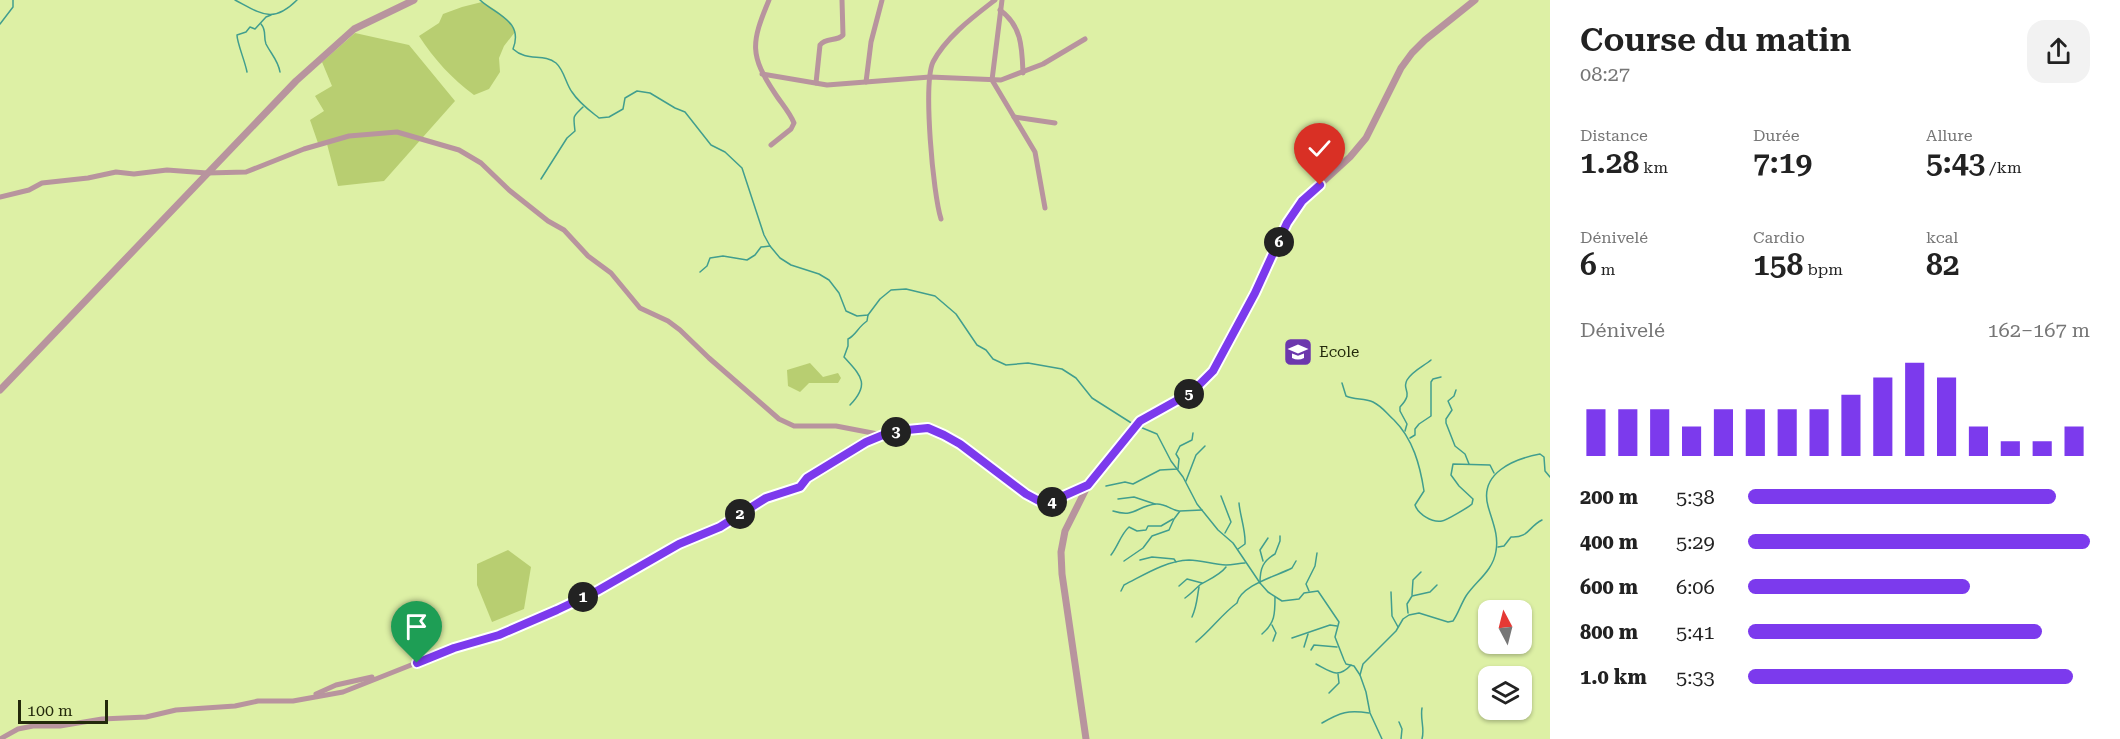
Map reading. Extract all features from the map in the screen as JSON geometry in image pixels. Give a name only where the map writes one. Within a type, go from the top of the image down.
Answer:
[{"type":"street","points":[[0,390],[296,81],[335,44],[354,29],[414,0]]},
{"type":"street","points":[[769,0],[755,38],[757,58],[762,74],[794,123],[791,129],[771,145]]},
{"type":"street","points":[[816,83],[820,45],[825,40],[840,38],[843,35],[842,0]]},
{"type":"street","points":[[866,82],[871,42],[882,0]]},
{"type":"street","points":[[940,219],[936,200],[930,128],[932,65],[963,26],[995,0]]},
{"type":"street","points":[[1002,0],[992,80],[1035,152],[1045,208]]},
{"type":"street","points":[[1086,739],[1063,584],[1061,552],[1065,531],[1088,485],[1140,421],[1192,392],[1213,371],[1255,293],[1287,223],[1302,201],[1350,157],[1366,138],[1401,68],[1412,53],[1475,0]]},
{"type":"street","points":[[1000,10],[1014,22],[1017,29],[1022,52],[1023,73]]},
{"type":"street","points":[[762,74],[827,85],[930,77],[1000,80],[1043,64],[1085,39]]},
{"type":"street","points":[[1014,117],[1055,123]]},
{"type":"street","points":[[0,197],[29,190],[42,183],[88,178],[116,172],[134,174],[167,170],[207,173],[246,172],[304,149],[349,136],[391,131],[459,150],[481,164],[509,190],[564,230],[588,256],[611,273],[640,308],[668,321],[680,330],[779,419],[794,426],[836,426],[883,435]]},
{"type":"street","points":[[0,739],[3,735],[18,729],[33,726],[60,726],[102,719],[146,717],[176,710],[235,706],[258,701],[293,701],[343,692],[454,648],[499,635],[557,610],[597,591],[679,544],[720,527],[766,498],[800,487],[807,478],[866,442],[904,430],[928,428],[944,435],[1039,501],[1050,502],[1088,485]]},
{"type":"green space","points":[[482,2],[505,18],[515,32],[504,46],[499,58],[500,72],[489,89],[474,95],[444,68],[419,36],[439,23],[443,14]]},
{"type":"green space","points":[[355,33],[409,45],[455,101],[384,181],[338,186],[327,144],[319,146],[310,120],[324,111],[315,96],[332,86],[322,62]]},
{"type":"green space","points":[[810,363],[823,377],[838,373],[841,378],[838,383],[809,383],[800,392],[788,386],[787,370]]},
{"type":"green space","points":[[508,550],[531,567],[524,609],[492,622],[477,585],[477,564]]},
{"type":"waterway","points":[[0,24],[13,7],[13,0]]},
{"type":"waterway","points":[[235,0],[267,14],[281,12],[297,0]]},
{"type":"waterway","points":[[480,0],[512,25],[515,32],[513,49],[524,55],[546,58],[556,63],[575,96],[599,118],[609,117],[623,109],[625,98],[637,91],[650,93],[685,112],[711,145],[725,152],[742,168],[764,235],[770,246],[780,258],[791,265],[819,274],[829,280],[839,293],[846,311],[857,316],[868,315],[880,299],[891,290],[906,289],[935,296],[956,314],[977,345],[986,350],[993,359],[1006,365],[1028,363],[1062,369],[1076,378],[1092,398],[1133,424]]},
{"type":"waterway","points":[[247,72],[237,35],[246,32],[250,27],[255,29],[271,15]]},
{"type":"waterway","points":[[261,24],[266,44],[280,72]]},
{"type":"waterway","points":[[541,179],[567,138],[575,131],[574,116],[583,107]]},
{"type":"waterway","points":[[700,272],[707,266],[710,258],[723,256],[747,260],[761,247],[770,246]]},
{"type":"waterway","points":[[850,405],[862,385],[855,369],[844,357],[848,339],[867,321],[868,315]]},
{"type":"waterway","points":[[1405,431],[1407,424],[1400,407],[1407,398],[1405,387],[1407,380],[1431,360]]},
{"type":"waterway","points":[[1410,438],[1415,435],[1415,429],[1419,424],[1431,416],[1431,382],[1441,377]]},
{"type":"waterway","points":[[1342,383],[1346,396],[1376,404],[1401,427],[1418,462],[1424,491],[1415,505],[1426,517],[1434,521],[1442,521],[1472,504],[1473,499],[1451,475],[1453,464],[1490,465],[1494,473]]},
{"type":"waterway","points":[[1456,390],[1454,396],[1448,401],[1452,410],[1446,423],[1455,446],[1465,454],[1469,464]]},
{"type":"waterway","points":[[1140,427],[1157,434],[1197,504],[1218,530],[1233,543],[1268,592],[1282,601],[1299,599],[1304,593],[1318,591],[1339,622],[1335,637],[1344,660],[1346,664],[1354,666],[1360,675]]},
{"type":"waterway","points":[[1106,486],[1125,482],[1133,484],[1160,470],[1178,469],[1179,459],[1176,454],[1180,446],[1192,440],[1193,433]]},
{"type":"waterway","points":[[1186,481],[1196,455],[1205,446]]},
{"type":"waterway","points":[[1382,739],[1370,713],[1360,675],[1363,664],[1409,615],[1419,613],[1448,622],[1453,621],[1466,596],[1488,570],[1496,551],[1497,539],[1487,494],[1494,476],[1510,464],[1540,454],[1544,457],[1545,471],[1550,477]]},
{"type":"waterway","points":[[1221,496],[1231,522],[1225,533]]},
{"type":"waterway","points":[[1118,499],[1134,497],[1155,504]]},
{"type":"waterway","points":[[1238,549],[1245,544],[1239,503]]},
{"type":"waterway","points":[[1113,511],[1127,513],[1159,504],[1179,511]]},
{"type":"waterway","points":[[1124,561],[1143,548],[1152,536],[1169,530],[1180,511],[1202,510]]},
{"type":"waterway","points":[[1111,555],[1129,527],[1137,531],[1146,530],[1148,526],[1161,526],[1173,519]]},
{"type":"waterway","points":[[1498,547],[1504,546],[1511,537],[1525,534],[1542,520]]},
{"type":"waterway","points":[[1260,583],[1263,566],[1275,554],[1280,536]]},
{"type":"waterway","points":[[1263,561],[1260,550],[1268,538]]},
{"type":"waterway","points":[[1309,591],[1306,584],[1315,566],[1317,553]]},
{"type":"waterway","points":[[1140,560],[1152,557],[1174,559],[1176,562]]},
{"type":"waterway","points":[[1121,591],[1124,585],[1147,573],[1180,561],[1194,560],[1226,565],[1245,563]]},
{"type":"waterway","points":[[1196,642],[1237,603],[1245,591],[1292,568],[1296,561]]},
{"type":"waterway","points":[[1185,598],[1226,567]]},
{"type":"waterway","points":[[1412,595],[1413,580],[1421,572]]},
{"type":"waterway","points":[[1179,586],[1187,579],[1202,583]]},
{"type":"waterway","points":[[1408,613],[1407,604],[1412,596],[1430,592],[1437,585]]},
{"type":"waterway","points":[[1192,617],[1199,587]]},
{"type":"waterway","points":[[1391,592],[1392,616],[1398,627]]},
{"type":"waterway","points":[[1262,634],[1270,626],[1273,618],[1275,597]]},
{"type":"waterway","points":[[1272,625],[1276,633],[1273,641]]},
{"type":"waterway","points":[[1292,638],[1330,625],[1337,626]]},
{"type":"waterway","points":[[1304,647],[1308,634]]},
{"type":"waterway","points":[[1311,650],[1314,645],[1337,647]]},
{"type":"waterway","points":[[1316,664],[1334,673],[1342,672],[1351,665]]},
{"type":"waterway","points":[[1329,693],[1339,683],[1338,674]]},
{"type":"waterway","points":[[1422,708],[1422,739]]},
{"type":"waterway","points":[[1322,723],[1345,713],[1369,713]]},
{"type":"waterway","points":[[1399,722],[1402,729],[1401,739]]},
{"type":"place","name":"Ecole","points":[[1298,352]]},
{"type":"route","points":[[417,663],[454,648],[499,635],[597,591],[679,544],[720,527],[766,498],[800,487],[807,478],[866,442],[897,431],[928,428],[944,435],[1039,501],[1050,502],[1088,485],[1140,421],[1203,384],[1213,371],[1255,293],[1287,223],[1302,201],[1320,185]]}]
